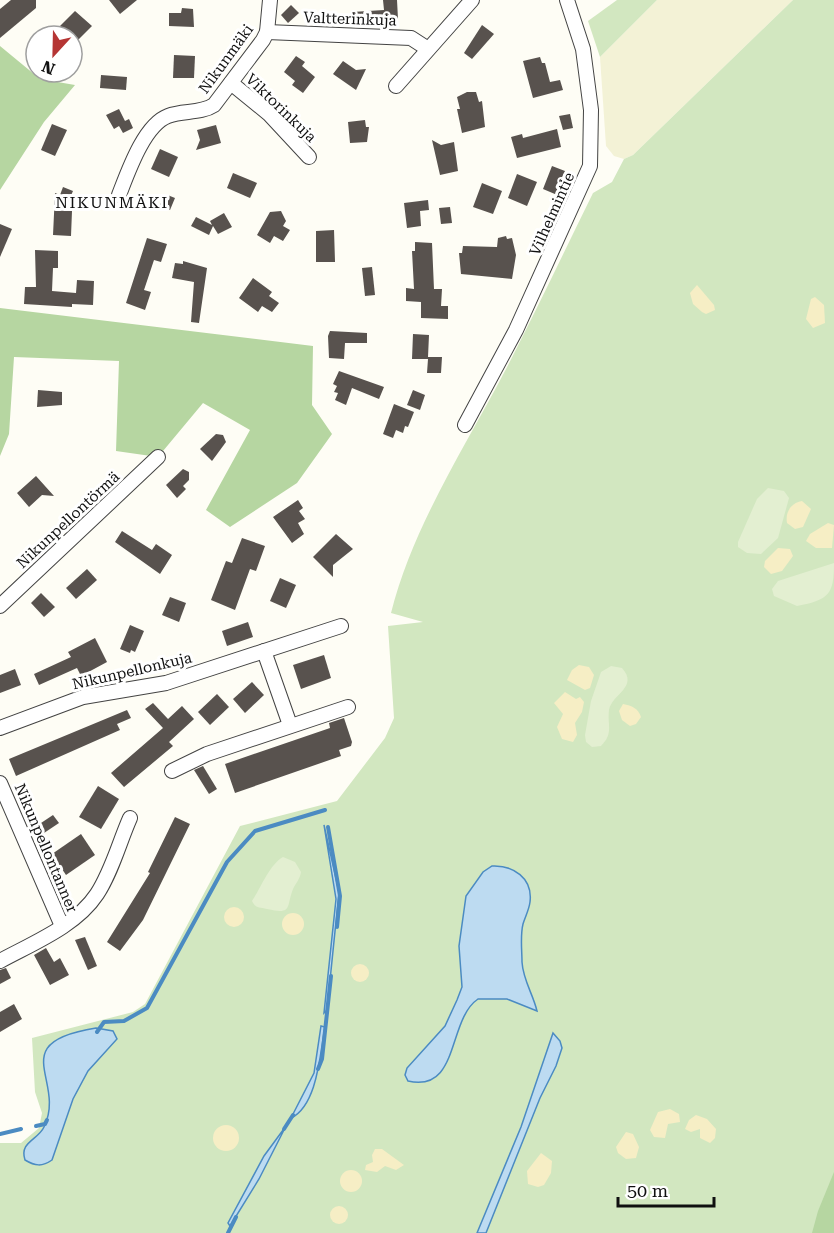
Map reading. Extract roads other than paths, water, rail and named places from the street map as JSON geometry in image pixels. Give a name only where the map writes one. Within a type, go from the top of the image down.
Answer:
[{"type":"street","name":"Nikunmäki","points":[[119,195],[134,158],[161,120],[169,116],[207,110],[214,105],[267,32],[270,0]]},
{"type":"street","points":[[396,86],[472,0]]},
{"type":"street","name":"Vilhelmintie","points":[[465,425],[516,330],[590,166],[591,111],[583,49],[567,0]]},
{"type":"street","name":"Valtterinkuja","points":[[267,32],[411,38],[428,49]]},
{"type":"street","name":"Viktorinkuja","points":[[231,83],[269,114],[309,157]]},
{"type":"street","name":"Nikunpellontörmä","points":[[0,606],[158,457]]},
{"type":"street","name":"Nikunpellonkuja","points":[[0,728],[83,697],[166,683],[341,626]]},
{"type":"street","points":[[264,651],[291,725]]},
{"type":"street","points":[[172,771],[207,754],[348,707]]},
{"type":"street","name":"Nikunpellontanner","points":[[0,783],[62,926]]},
{"type":"street","points":[[0,961],[62,926],[87,907],[97,894],[130,818]]},
{"type":"water","points":[[324,825],[339,892],[327,1010],[324,1013],[336,899]]},
{"type":"water","points":[[492,866],[514,871],[525,880],[528,886],[530,902],[522,929],[522,962],[524,975],[537,1011],[507,999],[478,999],[468,1009],[461,1022],[445,1066],[437,1076],[425,1082],[408,1081],[405,1075],[407,1068],[445,1026],[457,1000],[462,987],[459,946],[466,896],[483,872]]},
{"type":"water","points":[[321,1026],[325,1027],[312,1090],[307,1102],[291,1118],[314,1073]]},
{"type":"water","points":[[96,1028],[113,1031],[117,1039],[88,1071],[73,1099],[52,1160],[42,1165],[25,1160],[25,1149],[44,1127],[49,1110],[49,1094],[44,1066],[45,1054],[52,1043],[68,1035]]},
{"type":"water","points":[[553,1033],[560,1041],[562,1048],[556,1066],[540,1098],[486,1233],[477,1233],[521,1127]]},
{"type":"water","points":[[286,1126],[259,1179],[230,1226],[228,1223],[264,1156]]},
{"type":"waterway","points":[[97,1032],[104,1022],[124,1021],[147,1008],[227,862],[255,831],[325,810]]},
{"type":"waterway","points":[[328,827],[340,896],[337,927]]},
{"type":"waterway","points":[[318,1069],[322,1059],[331,976]]},
{"type":"waterway","points":[[284,1129],[293,1115]]},
{"type":"waterway","points":[[36,1126],[45,1124],[47,1120]]},
{"type":"waterway","points":[[0,1134],[21,1129]]},
{"type":"waterway","points":[[228,1233],[236,1217]]},
{"type":"district","name":"NIKUNMÄKI","points":[[112,202]]}]
